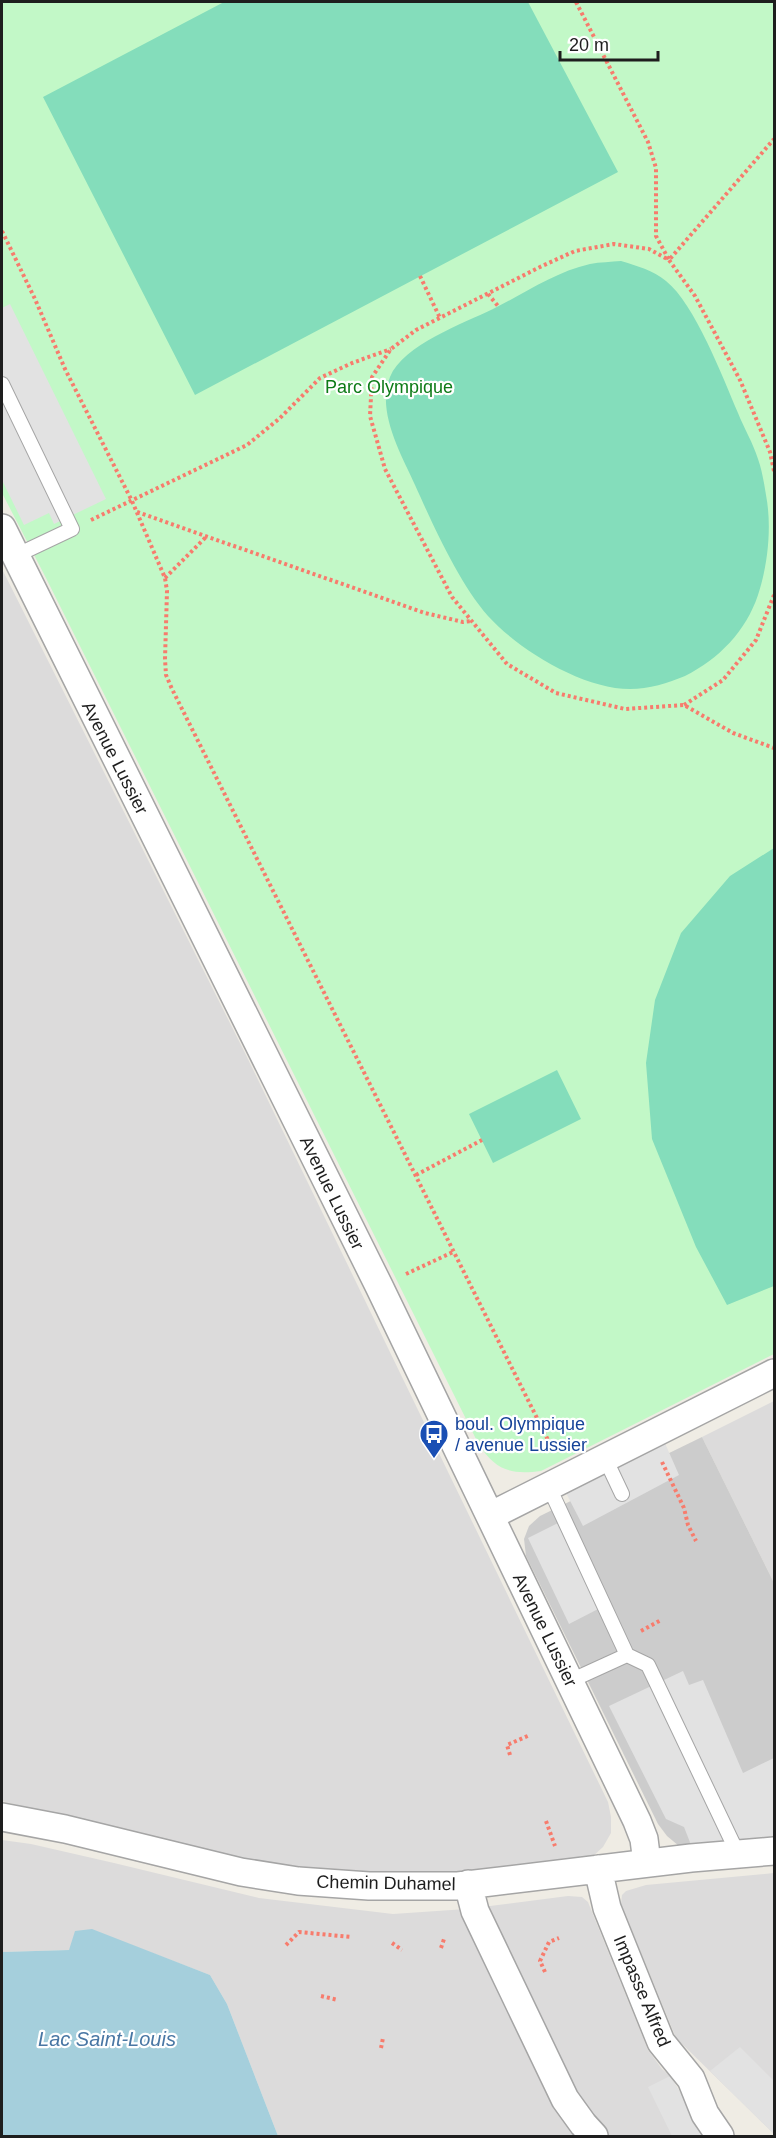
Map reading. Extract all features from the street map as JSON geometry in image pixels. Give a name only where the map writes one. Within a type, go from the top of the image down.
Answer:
[{"type":"street","name":"Avenue Lussier","points":[[2,528],[379,1287],[570,1681],[637,1821],[644,1839],[647,1863]]},
{"type":"street","points":[[490,1516],[774,1373]]},
{"type":"street","name":"Chemin Duhamel","points":[[2,1817],[269,1876],[379,1887],[412,1888],[508,1881],[647,1863],[774,1851]]},
{"type":"street","name":"Impasse Alfred","points":[[598,1869],[607,1908],[661,2042],[691,2079],[705,2114],[720,2136]]},
{"type":"street","points":[[468,1884],[475,1911],[549,2068],[574,2114],[594,2136]]},
{"type":"lane","points":[[2,384],[72,529],[15,556]]},
{"type":"lane","points":[[605,1458],[622,1494]]},
{"type":"lane","points":[[549,1486],[627,1655],[648,1665],[738,1854]]},
{"type":"lane","points":[[570,1681],[627,1655]]},
{"type":"path","points":[[576,2],[648,142],[656,168],[656,236],[669,260],[695,296],[740,380],[770,452],[774,471]]},
{"type":"path","points":[[669,260],[774,139]]},
{"type":"path","points":[[2,231],[65,369],[132,501],[165,578],[167,591],[166,675],[172,689],[554,1451]]},
{"type":"path","points":[[111,511],[247,445],[280,418],[320,378],[391,349],[416,330],[575,251],[614,244],[649,249],[669,260]]},
{"type":"path","points":[[420,276],[440,318]]},
{"type":"path","points":[[488,294],[498,306]]},
{"type":"path","points":[[391,349],[372,377],[370,416],[385,469],[452,597],[507,664],[556,693],[625,709],[684,705],[723,680],[756,640],[774,595]]},
{"type":"path","points":[[136,512],[425,613],[463,622],[472,621]]},
{"type":"path","points":[[165,578],[206,537]]},
{"type":"path","points":[[684,705],[733,733],[774,748]]},
{"type":"path","points":[[416,1175],[482,1140]]},
{"type":"path","points":[[397,1278],[453,1252]]},
{"type":"path","points":[[671,1479],[696,1541]]},
{"type":"path","points":[[510,1755],[507,1745],[530,1735]]},
{"type":"path","points":[[285,1945],[299,1932],[351,1937]]},
{"type":"path","points":[[545,1972],[540,1961],[549,1942],[559,1938]]},
{"type":"path","points":[[441,1948],[444,1939]]},
{"type":"path","points":[[392,1944],[402,1950]]},
{"type":"path","points":[[321,1996],[338,2000]]},
{"type":"path","points":[[381,2048],[383,2038]]},
{"type":"shaded area","points":[[10,304],[106,499],[54,524],[49,513],[24,525],[2,480],[2,308]]},
{"type":"shaded area","points":[[2,569],[245,1053],[608,1802],[611,1833],[603,1847],[592,1857],[408,1879],[281,1869],[125,1833],[2,1801]]},
{"type":"shaded area","points":[[774,1401],[774,1583],[702,1437]]},
{"type":"shaded area","points":[[702,1437],[774,1583],[774,1842],[693,1850],[679,1846],[658,1824],[526,1556],[524,1539],[529,1526],[540,1516]]},
{"type":"shaded area","points":[[664,1441],[679,1475],[583,1526],[565,1491]]},
{"type":"shaded area","points":[[564,1520],[604,1606],[569,1624],[528,1538]]},
{"type":"shaded area","points":[[683,1671],[689,1685],[703,1680],[743,1773],[774,1758],[774,1842],[693,1850],[684,1827],[666,1819],[609,1706]]},
{"type":"shaded area","points":[[2,1840],[31,1844],[259,1898],[393,1914],[466,1909],[568,1896],[582,1897],[588,1902],[648,2050],[670,2076],[707,2136],[278,2136],[227,2004],[210,1975],[92,1930],[69,1950],[2,1952]]},
{"type":"shaded area","points":[[774,1873],[774,2134],[676,2038],[621,1904],[622,1895],[626,1891],[646,1885]]},
{"type":"shaded area","points":[[740,2047],[774,2081],[774,2134],[710,2071]]},
{"type":"shaded area","points":[[670,2076],[707,2136],[672,2136],[648,2087]]},
{"type":"green space","name":"Parc Olympique","points":[[2,2],[774,2],[774,1354],[541,1471],[520,1472],[504,1469],[484,1452],[478,1443],[2,493]]},
{"type":"green space","points":[[224,2],[528,2],[618,172],[195,395],[43,97]]},
{"type":"green space","points":[[621,261],[650,271],[666,281],[677,292],[698,324],[756,453],[764,481],[769,519],[767,558],[758,595],[739,632],[709,661],[685,676],[658,685],[630,689],[592,682],[553,665],[517,642],[488,616],[457,571],[438,535],[397,446],[386,404],[386,390],[397,365],[421,345],[565,272],[590,264]]},
{"type":"green space","points":[[774,848],[774,1286],[727,1305],[696,1247],[652,1139],[646,1063],[655,1000],[681,933],[730,876]]},
{"type":"green space","points":[[557,1070],[581,1119],[493,1163],[469,1114]]},
{"type":"water","name":"Lac Saint-Louis","points":[[92,1929],[210,1975],[227,2004],[278,2136],[2,2136],[2,1952],[69,1950],[75,1931]]},
{"type":"place","name":"boul. Olympique / avenue Lussier","points":[[434,1460]]}]
